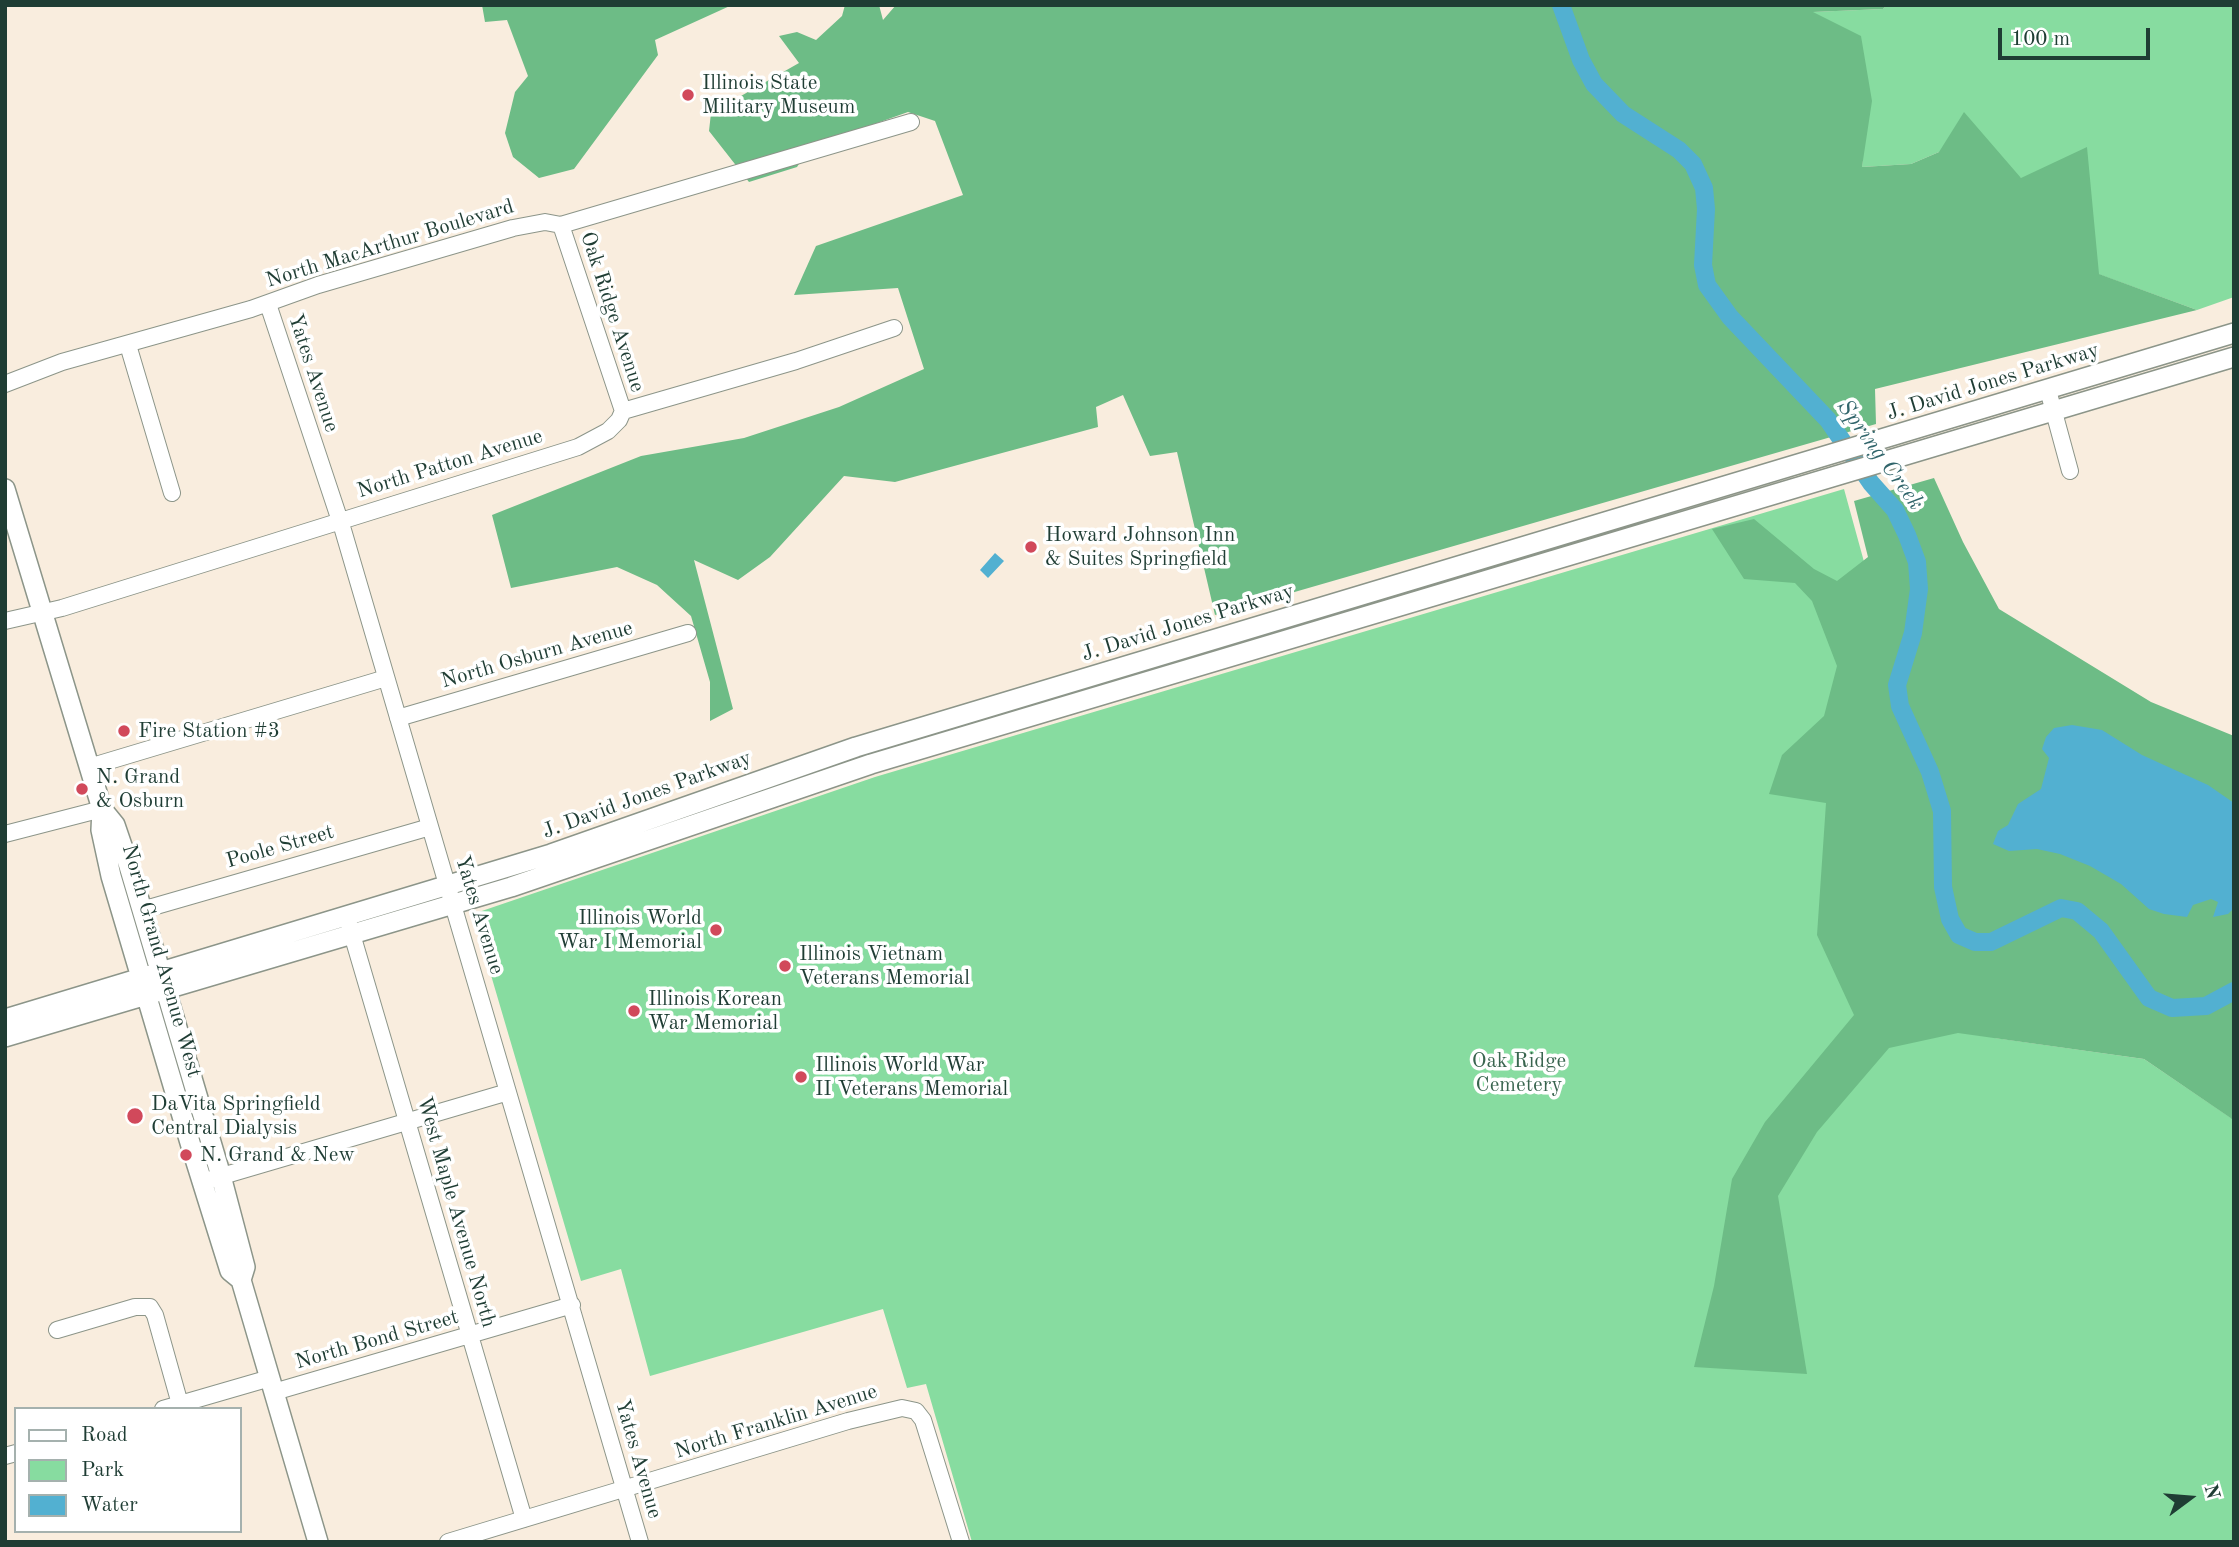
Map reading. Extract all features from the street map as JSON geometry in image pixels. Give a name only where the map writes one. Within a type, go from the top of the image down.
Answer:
[{"type":"main road","name":"J. David Jones Parkway","points":[[451,895],[593,840],[856,747],[2228,335]]},
{"type":"main road","name":"J. David Jones Parkway","points":[[154,984],[451,895],[577,866],[872,764],[2231,358]]},
{"type":"main road","name":"North Grand Avenue West","points":[[5,489],[102,808],[115,825],[149,933],[163,1048],[230,1271],[241,1280]]},
{"type":"main road","name":"North Grand Avenue West","points":[[102,808],[101,830],[106,853],[129,932],[177,1030],[221,1176],[245,1267],[241,1280],[318,1542]]},
{"type":"main road","points":[[100,989],[122,967],[129,932]]},
{"type":"main road","points":[[149,933],[169,953],[205,968],[185,1001],[177,1030]]},
{"type":"main road","points":[[5,1018],[100,989],[154,984]]},
{"type":"main road","points":[[5,1037],[113,1006],[154,984]]},
{"type":"main road","points":[[113,1006],[146,1021],[163,1048]]},
{"type":"street","name":"North MacArthur Boulevard","points":[[5,384],[62,362],[128,345],[268,303],[318,285],[513,228],[545,222],[561,225],[911,122]]},
{"type":"street","name":"Oak Ridge Avenue","points":[[561,225],[623,411]]},
{"type":"street","name":"Yates Avenue","points":[[268,303],[339,520],[640,1542]]},
{"type":"street","points":[[623,411],[796,361],[894,328]]},
{"type":"street","points":[[128,345],[172,493]]},
{"type":"street","points":[[2048,390],[2070,471]]},
{"type":"street","name":"North Patton Avenue","points":[[5,621],[43,612],[578,447],[608,432],[620,421],[623,411]]},
{"type":"street","name":"North Osburn Avenue","points":[[398,718],[688,633]]},
{"type":"street","points":[[89,767],[386,677]]},
{"type":"street","points":[[5,834],[102,808]]},
{"type":"street","name":"Poole Street","points":[[142,910],[430,827]]},
{"type":"street","name":"West Maple Avenue North","points":[[350,925],[524,1519]]},
{"type":"street","points":[[202,1182],[508,1092]]},
{"type":"street","name":"North Bond Street","points":[[170,1407],[272,1385],[572,1305]]},
{"type":"street","points":[[57,1330],[135,1307],[150,1307],[155,1315],[180,1404]]},
{"type":"street","name":"North Franklin Avenue","points":[[448,1542],[872,1414],[902,1408],[916,1411],[923,1420],[961,1542]]},
{"type":"green space","points":[[482,5],[732,5],[655,40],[658,55],[574,169],[539,178],[513,157],[505,133],[515,92],[528,76],[507,20],[485,22]]},
{"type":"green space","points":[[845,5],[879,5],[883,20],[896,5],[1887,5],[1883,9],[1813,12],[1861,36],[1872,101],[1862,167],[1911,164],[1939,152],[1964,112],[2021,178],[2087,147],[2099,274],[2197,310],[1875,389],[1876,424],[1215,615],[1177,452],[1150,456],[1123,395],[1096,407],[1098,427],[895,482],[844,476],[770,557],[738,580],[694,560],[733,709],[710,721],[710,682],[691,616],[657,585],[617,567],[511,588],[492,515],[641,456],[744,438],[839,407],[924,369],[898,288],[794,295],[816,246],[963,195],[935,121],[908,112],[810,147],[797,167],[749,182],[709,131],[711,113],[799,63],[779,36],[797,32],[816,40],[842,16]]},
{"type":"green space","points":[[1887,5],[2234,5],[2234,297],[2197,310],[2098,274],[2021,178],[1939,152],[1911,164],[1862,167],[1863,156],[1812,12],[1883,9]]},
{"type":"green space","points":[[1934,478],[1963,542],[1999,609],[2151,702],[2234,736],[2234,1117],[2232,1119],[2144,1059],[1958,1033],[1889,1048],[1817,1132],[1778,1196],[1807,1374],[1694,1367],[1714,1286],[1732,1179],[1765,1122],[1854,1015],[1817,935],[1826,803],[1769,794],[1782,755],[1824,716],[1837,666],[1812,601],[1795,583],[1744,579],[1712,529],[1754,519],[1814,569],[1837,581],[1868,557],[1854,501]]},
{"type":"green space","name":"Oak Ridge Cemetery","points":[[1844,489],[1995,1038],[2144,1059],[2231,1118],[2234,1117],[2234,1542],[972,1542],[926,1384],[907,1388],[883,1309],[650,1376],[621,1269],[581,1281],[473,914],[875,777]]},
{"type":"water","points":[[995,553],[1004,561],[988,578],[980,570]]},
{"type":"water","points":[[2072,725],[2102,730],[2142,755],[2208,785],[2234,803],[2234,908],[2228,914],[2213,917],[2218,902],[2211,899],[2193,905],[2187,917],[2164,914],[2149,909],[2121,884],[2090,866],[2060,854],[2037,849],[2009,851],[1993,844],[1998,831],[2008,825],[2018,804],[2041,789],[2049,758],[2042,749],[2046,737],[2054,728]]},
{"type":"waterway","name":"Spring Creek","points":[[1561,5],[1581,60],[1594,84],[1623,114],[1679,150],[1693,164],[1704,188],[1706,209],[1703,265],[1707,285],[1730,317],[1828,420],[1871,483],[1895,510],[1907,535],[1917,562],[1919,589],[1913,633],[1897,685],[1900,706],[1930,772],[1942,811],[1943,887],[1950,919],[1959,935],[1975,942],[1991,942],[2061,908],[2077,911],[2101,931],[2149,998],[2172,1008],[2206,1006],[2234,991]]},
{"type":"place","name":"Illinois State Military Museum","points":[[688,95]]},
{"type":"place","name":"Howard Johnson Inn & Suites Springfield","points":[[1031,547]]},
{"type":"place","name":"Fire Station #3","points":[[124,731]]},
{"type":"place","name":"N. Grand & Osburn","points":[[82,789]]},
{"type":"place","name":"Illinois World War I Memorial","points":[[716,930]]},
{"type":"place","name":"Illinois Vietnam Veterans Memorial","points":[[785,966]]},
{"type":"place","name":"Illinois Korean War Memorial","points":[[634,1011]]},
{"type":"place","name":"Illinois World War II Veterans Memorial","points":[[801,1077]]},
{"type":"place","name":"DaVita Springfield Central Dialysis","points":[[135,1116]]},
{"type":"place","name":"N. Grand & New","points":[[186,1155]]}]
